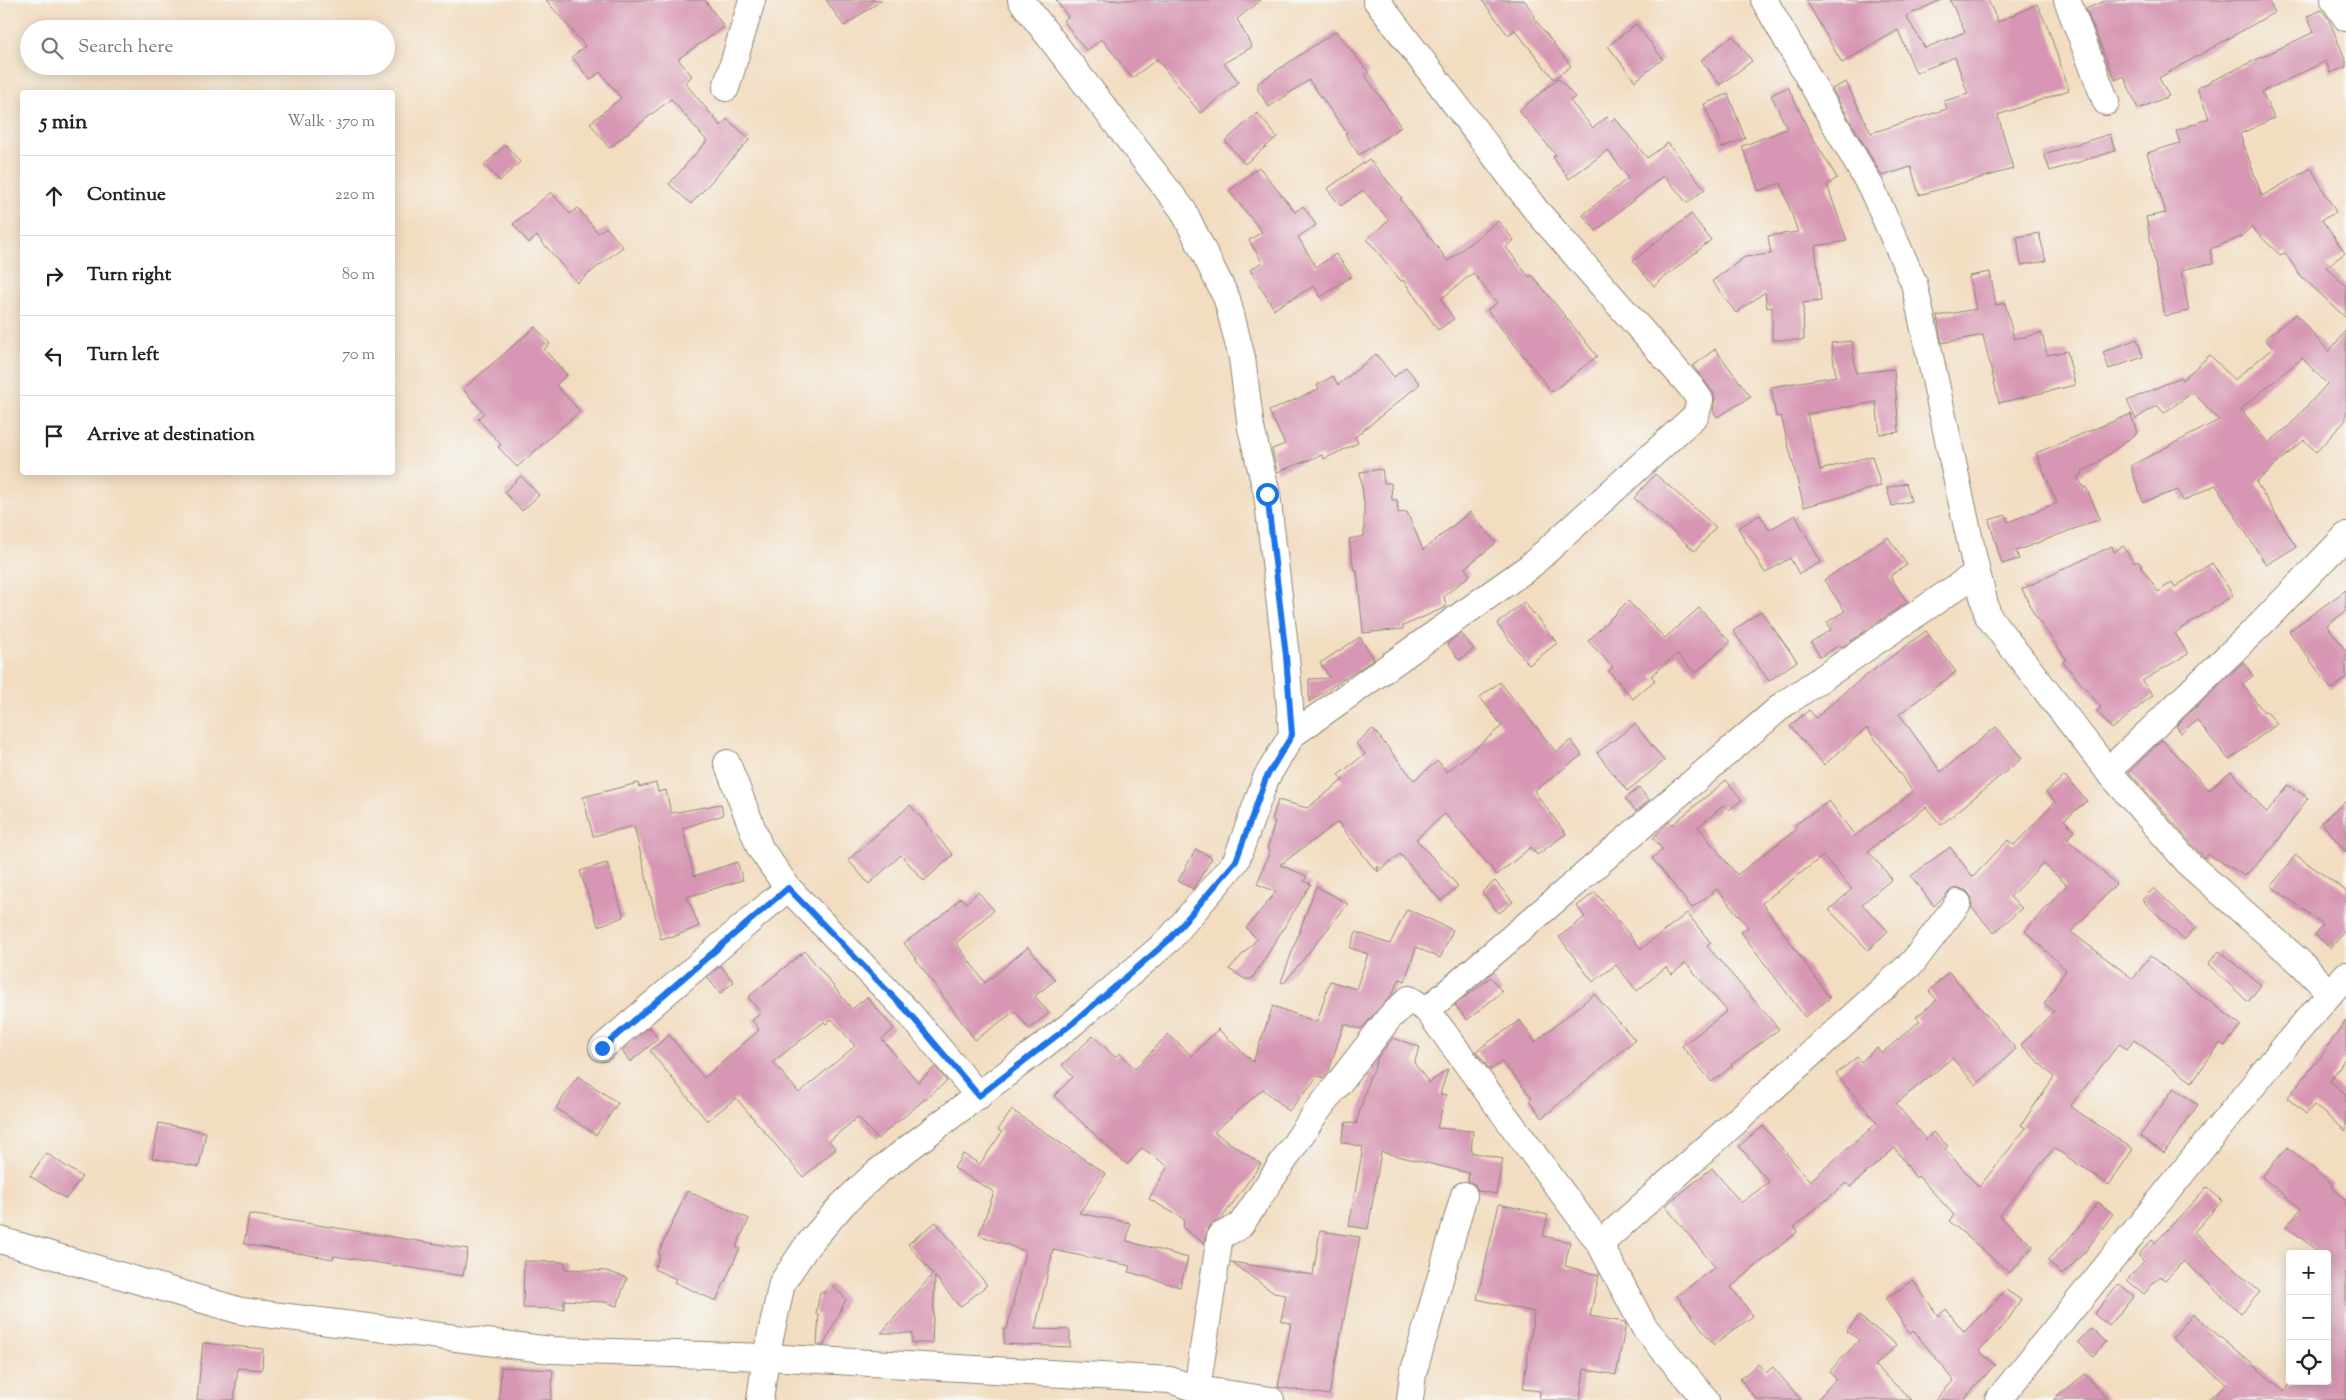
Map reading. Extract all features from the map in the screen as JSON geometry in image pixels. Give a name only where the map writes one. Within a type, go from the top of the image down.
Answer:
[{"type":"street","points":[[726,88],[752,0]]},
{"type":"street","points":[[1021,0],[1184,210],[1227,299],[1242,358],[1251,428],[1267,494],[1286,656],[1292,735]]},
{"type":"street","points":[[760,1400],[766,1357],[782,1283],[806,1247],[843,1204],[876,1172],[979,1096],[1080,1017],[1169,940],[1236,861],[1266,778],[1292,735],[1529,566],[1696,415],[1700,400],[1691,387],[1535,210],[1376,0]]},
{"type":"street","points":[[1764,0],[1871,187],[1914,283],[1988,616],[2108,771],[2192,866],[2302,964],[2338,984],[1998,1400]]},
{"type":"street","points":[[2067,0],[2106,102]]},
{"type":"street","points":[[2334,0],[2346,18]]},
{"type":"street","points":[[2108,771],[2261,624],[2346,536]]},
{"type":"street","points":[[1428,1010],[1784,704],[1977,573]]},
{"type":"street","points":[[727,763],[760,848],[788,888],[909,1013],[979,1096]]},
{"type":"street","points":[[602,1048],[788,888]]},
{"type":"street","points":[[1600,1244],[1913,962],[1958,903]]},
{"type":"street","points":[[1197,1389],[1220,1236],[1240,1226],[1315,1114],[1389,1018],[1409,999],[1428,1010],[1600,1244],[1644,1327],[1706,1400]]},
{"type":"street","points":[[1410,1400],[1412,1374],[1464,1195]]},
{"type":"street","points":[[0,1240],[241,1311],[551,1350],[766,1357],[1170,1380],[1197,1389],[1271,1400]]},
{"type":"building","points":[[546,0],[705,0],[724,27],[678,59],[692,76],[685,83],[721,126],[727,119],[750,139],[691,204],[669,184],[707,141],[671,99],[609,148],[590,123],[621,98],[600,72],[590,80],[572,57],[585,46]]},
{"type":"building","points":[[826,0],[882,0],[844,26]]},
{"type":"building","points":[[1056,0],[1261,0],[1237,19],[1252,47],[1224,63],[1239,82],[1200,113],[1157,59],[1132,78],[1102,39],[1086,51],[1063,20],[1068,17]]},
{"type":"building","points":[[1482,0],[1524,0],[1535,16],[1533,17],[1571,66],[1554,79],[1515,30],[1508,35]]},
{"type":"building","points":[[1806,0],[1941,0],[1906,16],[1925,48],[1965,32],[1950,0],[1988,0],[1998,22],[2037,4],[2048,28],[2069,90],[1998,115],[2013,169],[1919,195],[1911,167],[1882,176],[1832,89],[1846,82],[1871,133],[1947,109],[1944,101],[1968,94],[1955,57],[1916,73],[1898,30],[1842,63]]},
{"type":"building","points":[[2107,0],[2268,0],[2275,12],[2159,78],[2169,96],[2138,109],[2124,76],[2115,80],[2086,9]]},
{"type":"building","points":[[2322,10],[2329,20],[2346,61],[2346,67],[2330,73],[2326,61],[2262,92],[2274,118],[2240,134],[2262,196],[2311,168],[2336,212],[2322,220],[2345,253],[2326,267],[2346,286],[2346,318],[2300,275],[2285,253],[2280,255],[2251,227],[2241,237],[2210,249],[2213,263],[2181,270],[2189,311],[2165,316],[2146,217],[2166,213],[2147,153],[2180,143],[2176,131],[2209,118],[2197,88],[2314,32],[2307,16]]},
{"type":"building","points":[[1636,24],[1663,59],[1635,81],[1608,46]]},
{"type":"building","points":[[1336,31],[1369,73],[1365,75],[1401,127],[1359,155],[1345,134],[1347,133],[1309,80],[1269,107],[1258,90],[1258,83]]},
{"type":"building","points":[[1733,36],[1752,61],[1720,85],[1701,60]]},
{"type":"building","points":[[1558,78],[1575,97],[1570,101],[1593,128],[1607,117],[1611,121],[1615,118],[1647,158],[1668,143],[1705,189],[1687,203],[1664,175],[1596,231],[1583,215],[1628,178],[1608,150],[1569,179],[1553,157],[1556,155],[1519,111]]},
{"type":"building","points":[[1788,87],[1810,133],[1837,178],[1827,185],[1847,241],[1815,246],[1821,301],[1803,303],[1804,340],[1772,340],[1772,307],[1767,308],[1765,292],[1736,313],[1712,281],[1745,257],[1771,254],[1768,236],[1798,232],[1781,183],[1759,191],[1742,146],[1787,129],[1771,95]]},
{"type":"building","points":[[1728,94],[1745,138],[1722,148],[1704,104]]},
{"type":"building","points":[[1257,113],[1277,137],[1245,164],[1225,141]]},
{"type":"building","points":[[2110,134],[2115,151],[2050,171],[2044,154]]},
{"type":"building","points":[[506,145],[520,162],[500,181],[484,165]]},
{"type":"building","points":[[1369,159],[1402,198],[1400,199],[1448,261],[1498,221],[1514,240],[1506,247],[1529,277],[1532,275],[1597,356],[1552,392],[1487,310],[1497,303],[1473,273],[1441,299],[1454,319],[1438,330],[1403,280],[1401,281],[1367,239],[1389,220],[1363,190],[1341,206],[1327,189]]},
{"type":"building","points":[[1259,167],[1295,212],[1303,206],[1316,225],[1298,237],[1316,267],[1336,254],[1352,276],[1321,297],[1314,286],[1274,309],[1250,270],[1262,262],[1249,240],[1262,232],[1229,191]]},
{"type":"building","points":[[551,192],[570,214],[578,208],[598,233],[606,227],[623,247],[577,283],[537,236],[529,243],[513,224]]},
{"type":"building","points":[[1691,214],[1711,240],[1654,286],[1633,261]]},
{"type":"building","points":[[2039,233],[2046,261],[2021,265],[2017,237]]},
{"type":"building","points":[[1990,272],[1996,305],[2005,303],[2014,339],[2042,333],[2047,355],[2067,351],[2075,385],[1999,403],[1983,335],[1942,343],[1937,316],[1976,309],[1969,276]]},
{"type":"building","points":[[2296,314],[2329,352],[2346,330],[2346,420],[2316,452],[2304,440],[2256,482],[2296,547],[2266,565],[2216,485],[2183,501],[2178,490],[2143,502],[2132,471],[2132,465],[2219,420],[2193,392],[2164,413],[2157,405],[2136,419],[2127,401],[2181,377],[2182,380],[2210,355],[2234,380],[2273,348],[2265,339]],"holes":[[[2302,358],[2327,384],[2289,426],[2268,443],[2241,409]]]},
{"type":"building","points":[[535,327],[550,344],[544,349],[567,375],[556,385],[580,411],[517,467],[498,447],[501,445],[478,419],[484,413],[463,389]]},
{"type":"building","points":[[2137,339],[2143,357],[2109,369],[2103,352]]},
{"type":"building","points":[[1852,341],[1856,373],[1894,369],[1899,432],[1880,434],[1876,402],[1807,414],[1820,470],[1872,456],[1881,486],[1804,507],[1781,416],[1776,417],[1771,387],[1836,376],[1831,343]]},
{"type":"building","points":[[1715,349],[1751,397],[1717,417],[1713,411],[1715,398],[1713,392],[1693,366]]},
{"type":"building","points":[[1376,354],[1394,377],[1406,367],[1420,384],[1355,437],[1358,443],[1324,459],[1322,455],[1277,472],[1272,449],[1285,444],[1269,411],[1319,389],[1317,385],[1333,376],[1338,385]]},
{"type":"building","points":[[2131,414],[2137,433],[2090,468],[2082,471],[2083,473],[2077,477],[2084,488],[2086,487],[2100,519],[2016,551],[2019,559],[2002,564],[1989,520],[2006,515],[2008,522],[2057,503],[2036,453]]},
{"type":"building","points":[[1382,469],[1384,483],[1391,483],[1392,500],[1397,500],[1398,513],[1407,512],[1423,550],[1470,512],[1496,543],[1465,568],[1470,575],[1444,596],[1446,607],[1403,626],[1403,629],[1363,633],[1357,570],[1354,570],[1349,539],[1364,536],[1364,502],[1360,472]]},
{"type":"building","points":[[1655,474],[1716,527],[1695,551],[1634,498]]},
{"type":"building","points":[[521,476],[539,495],[522,511],[504,492]]},
{"type":"building","points":[[1906,483],[1911,501],[1892,506],[1887,488]]},
{"type":"building","points":[[1760,515],[1769,530],[1795,515],[1821,562],[1799,574],[1790,558],[1765,573],[1738,528]]},
{"type":"building","points":[[1888,537],[1907,565],[1890,576],[1907,602],[1842,647],[1840,645],[1820,657],[1811,642],[1831,630],[1827,622],[1845,611],[1824,580]]},
{"type":"building","points":[[2112,546],[2114,552],[2123,546],[2134,563],[2138,561],[2158,592],[2172,582],[2175,587],[2212,563],[2233,595],[2175,633],[2188,654],[2142,681],[2153,695],[2112,729],[2097,711],[2101,707],[2063,662],[2066,659],[2034,614],[2022,589]]},
{"type":"building","points":[[2346,590],[2346,611],[2327,625],[2346,651],[2346,678],[2331,689],[2289,631]]},
{"type":"building","points":[[1628,601],[1665,638],[1699,608],[1730,642],[1695,673],[1677,654],[1651,676],[1655,680],[1633,699],[1609,671],[1613,667],[1588,641]]},
{"type":"building","points":[[1524,602],[1557,643],[1529,665],[1497,624]]},
{"type":"building","points":[[1761,611],[1797,661],[1769,681],[1733,631]]},
{"type":"building","points":[[1926,631],[1956,672],[1899,714],[1941,772],[1996,727],[2022,758],[1941,825],[1926,807],[1868,851],[1892,879],[1862,904],[1888,931],[1868,950],[1829,910],[1852,889],[1823,856],[1762,903],[1830,998],[1805,1017],[1741,932],[1748,927],[1717,889],[1692,908],[1652,858],[1663,850],[1653,838],[1669,822],[1672,825],[1726,780],[1742,800],[1729,810],[1724,805],[1698,827],[1737,875],[1797,829],[1795,825],[1829,801],[1855,836],[1913,792],[1867,728],[1824,765],[1790,726],[1809,710],[1816,718],[1848,689]]},
{"type":"building","points":[[1461,633],[1474,649],[1459,660],[1447,644]]},
{"type":"building","points":[[1360,637],[1374,659],[1309,702],[1309,679],[1330,678],[1320,663]]},
{"type":"building","points":[[2243,662],[2253,676],[2242,684],[2264,712],[2266,711],[2277,724],[2229,760],[2197,720],[2181,733],[2176,726]]},
{"type":"building","points":[[1500,682],[1556,752],[1571,740],[1582,755],[1534,791],[1566,834],[1537,855],[1531,847],[1497,875],[1445,814],[1416,839],[1458,886],[1441,901],[1400,854],[1377,872],[1379,866],[1375,870],[1338,822],[1280,865],[1307,876],[1304,881],[1311,884],[1252,979],[1245,979],[1229,969],[1257,939],[1246,928],[1276,892],[1257,884],[1270,851],[1267,850],[1275,821],[1272,820],[1278,800],[1307,808],[1343,780],[1338,775],[1365,754],[1356,743],[1373,729],[1414,780],[1438,761],[1447,772],[1502,726],[1480,697]]},
{"type":"building","points":[[1635,724],[1664,761],[1627,791],[1597,753]]},
{"type":"building","points":[[2162,740],[2209,790],[2231,771],[2267,813],[2288,785],[2308,798],[2275,845],[2245,876],[2208,854],[2204,858],[2129,772]]},
{"type":"building","points":[[2065,776],[2087,801],[2064,820],[2075,831],[2067,839],[2116,884],[2071,932],[2133,979],[2150,956],[2241,1025],[2225,1046],[2220,1043],[2192,1082],[2134,1040],[2127,1049],[2119,1044],[2070,1106],[2133,1149],[2109,1185],[2054,1148],[1999,1216],[2033,1246],[2010,1273],[1949,1221],[1954,1215],[1918,1176],[1916,1178],[1895,1148],[1850,1187],[1846,1183],[1794,1227],[1797,1232],[1731,1287],[1753,1316],[1714,1345],[1677,1296],[1715,1267],[1665,1206],[1712,1168],[1741,1203],[1769,1182],[1739,1146],[1763,1126],[1810,1181],[1877,1123],[1836,1074],[1857,1057],[1861,1062],[1877,1047],[1882,1053],[1920,1021],[1916,1017],[1937,1000],[1929,991],[1949,972],[2016,1049],[1976,1085],[1952,1058],[1896,1104],[1926,1140],[1933,1132],[1948,1146],[1945,1149],[1979,1187],[2026,1128],[2021,1125],[2054,1077],[2021,1045],[2054,1011],[2044,1004],[2066,970],[2025,931],[2067,885],[2043,863],[2010,897],[2022,908],[1994,933],[1972,908],[1972,898],[1967,891],[1959,888],[1952,889],[1934,906],[1911,876],[1950,847],[1973,877],[2008,840],[2014,845],[2055,802],[2046,792]]},
{"type":"building","points":[[638,783],[639,787],[656,783],[658,792],[666,790],[671,813],[721,804],[723,815],[683,828],[694,876],[737,862],[743,880],[687,897],[699,926],[671,938],[670,936],[661,939],[634,826],[593,836],[583,797]]},
{"type":"building","points":[[1639,788],[1649,800],[1636,811],[1625,799]]},
{"type":"building","points":[[2346,801],[2346,852],[2321,822]]},
{"type":"building","points":[[910,805],[953,855],[924,881],[901,855],[869,884],[848,860]]},
{"type":"building","points":[[1196,849],[1212,858],[1193,889],[1178,881]]},
{"type":"building","points":[[2296,855],[2346,891],[2346,929],[2331,948],[2315,935],[2323,924],[2271,886]]},
{"type":"building","points":[[607,863],[624,917],[598,926],[580,871]]},
{"type":"building","points":[[1495,881],[1513,902],[1499,913],[1482,892]]},
{"type":"building","points":[[1316,886],[1348,904],[1284,983],[1281,982]]},
{"type":"building","points":[[2154,888],[2195,928],[2184,940],[2142,900]]},
{"type":"building","points":[[978,892],[994,910],[956,943],[985,983],[1028,947],[1055,980],[1035,996],[1049,1013],[1029,1029],[1015,1011],[975,1040],[904,943],[949,910],[961,897],[966,903]]},
{"type":"building","points":[[1595,892],[1641,949],[1687,913],[1711,943],[1707,946],[1779,1029],[1731,1065],[1712,1082],[1682,1046],[1727,1011],[1686,963],[1672,974],[1666,967],[1637,991],[1616,965],[1593,982],[1559,937],[1585,917],[1577,906]]},
{"type":"building","points":[[1407,909],[1453,930],[1440,958],[1416,947],[1405,981],[1400,979],[1391,996],[1361,1029],[1344,1024],[1328,1073],[1324,1078],[1318,1076],[1289,1111],[1263,1089],[1214,1132],[1261,1164],[1222,1218],[1208,1227],[1204,1243],[1183,1228],[1184,1219],[1149,1199],[1168,1166],[1142,1148],[1127,1165],[1054,1096],[1073,1077],[1062,1065],[1093,1036],[1115,1057],[1120,1053],[1135,1069],[1168,1034],[1192,1056],[1218,1029],[1253,1062],[1273,1006],[1317,1022],[1330,981],[1356,989],[1368,954],[1350,948],[1356,932],[1390,944]]},
{"type":"building","points":[[805,951],[852,1009],[867,997],[894,1029],[882,1039],[918,1082],[935,1067],[947,1081],[877,1139],[858,1117],[829,1141],[836,1149],[803,1177],[736,1098],[707,1121],[650,1051],[669,1035],[704,1078],[759,1030],[752,1020],[761,1013],[748,997]],"holes":[[[832,1019],[855,1046],[799,1093],[773,1062],[824,1022],[826,1024]]]},
{"type":"building","points":[[2219,951],[2261,985],[2248,1002],[2208,964]]},
{"type":"building","points":[[721,966],[734,982],[720,993],[707,977]]},
{"type":"building","points":[[1491,977],[1502,992],[1467,1020],[1455,1005]]},
{"type":"building","points":[[1594,994],[1635,1040],[1542,1118],[1529,1101],[1532,1098],[1502,1062],[1490,1070],[1476,1051],[1520,1020],[1535,1042]]},
{"type":"building","points":[[2346,1020],[2346,1057],[2330,1081],[2346,1094],[2346,1131],[2314,1105],[2306,1114],[2287,1098],[2322,1055]]},
{"type":"building","points":[[649,1027],[658,1039],[630,1062],[622,1051]]},
{"type":"building","points":[[1393,1038],[1420,1047],[1414,1063],[1429,1083],[1448,1069],[1440,1094],[1446,1095],[1437,1128],[1473,1131],[1471,1152],[1503,1159],[1496,1194],[1478,1191],[1475,1185],[1468,1181],[1469,1173],[1381,1152],[1368,1229],[1349,1226],[1363,1147],[1341,1142],[1346,1122],[1356,1124],[1370,1075],[1372,1075],[1378,1057]]},
{"type":"building","points":[[578,1076],[618,1103],[596,1135],[556,1108]]},
{"type":"building","points":[[2174,1088],[2198,1105],[2164,1153],[2140,1136]]},
{"type":"building","points":[[1012,1110],[1106,1174],[1079,1213],[1130,1223],[1127,1241],[1188,1258],[1180,1287],[1129,1272],[1131,1266],[1053,1250],[1035,1329],[1070,1330],[1070,1347],[1004,1344],[1004,1329],[1007,1329],[1025,1251],[979,1235],[994,1192],[954,1168],[963,1154],[980,1164],[1002,1132],[998,1130]]},
{"type":"building","points":[[159,1123],[206,1132],[199,1167],[152,1158]]},
{"type":"building","points":[[2287,1147],[2333,1185],[2331,1187],[2346,1199],[2346,1400],[2207,1400],[2226,1384],[2172,1338],[2193,1314],[2284,1391],[2289,1385],[2331,1385],[2331,1250],[2316,1250],[2286,1226],[2301,1209],[2262,1177]]},
{"type":"building","points":[[46,1153],[82,1177],[66,1199],[30,1176]]},
{"type":"building","points":[[2207,1187],[2222,1201],[2194,1232],[2260,1292],[2241,1313],[2184,1261],[2165,1280],[2160,1276],[2144,1294],[2127,1280],[2144,1261],[2138,1255],[2152,1240],[2155,1243]]},
{"type":"building","points":[[687,1191],[749,1219],[736,1247],[740,1248],[716,1301],[674,1282],[676,1279],[654,1269],[660,1255],[658,1254]]},
{"type":"building","points":[[2098,1202],[2113,1214],[2084,1253],[2062,1275],[2047,1260],[2071,1237]]},
{"type":"building","points":[[1499,1204],[1548,1215],[1543,1236],[1570,1242],[1565,1266],[1599,1275],[1590,1316],[1624,1322],[1626,1324],[1616,1375],[1584,1369],[1580,1400],[1539,1400],[1540,1391],[1523,1389],[1534,1312],[1477,1299]]},
{"type":"building","points":[[249,1214],[468,1249],[463,1276],[334,1256],[333,1259],[244,1244]]},
{"type":"building","points":[[936,1222],[987,1285],[960,1307],[935,1276],[932,1343],[912,1343],[912,1333],[881,1333],[933,1274],[908,1244]]},
{"type":"building","points":[[1320,1231],[1360,1237],[1329,1395],[1278,1387],[1291,1323],[1281,1321],[1286,1295],[1274,1293],[1231,1262],[1313,1275]]},
{"type":"building","points":[[524,1261],[565,1262],[565,1269],[607,1271],[627,1278],[617,1306],[605,1302],[564,1300],[564,1309],[523,1308]]},
{"type":"building","points":[[1913,1280],[1938,1316],[1946,1309],[1964,1332],[2006,1290],[2021,1300],[2006,1323],[1979,1351],[1995,1365],[1963,1400],[1935,1400],[1954,1380],[1913,1330],[1910,1333],[1886,1299]]},
{"type":"building","points":[[830,1283],[846,1299],[824,1345],[817,1345],[819,1314],[816,1314],[820,1292],[825,1293]]},
{"type":"building","points":[[2119,1284],[2134,1296],[2109,1326],[2094,1314]]},
{"type":"building","points":[[1859,1316],[1897,1345],[1875,1366],[1912,1400],[1817,1400],[1836,1379],[1829,1372],[1859,1340],[1847,1331]]},
{"type":"building","points":[[2091,1328],[2106,1342],[2093,1356],[2078,1342]]},
{"type":"building","points":[[203,1343],[263,1349],[262,1370],[238,1368],[234,1400],[197,1400]]},
{"type":"building","points":[[1758,1364],[1766,1373],[1773,1367],[1801,1400],[1757,1400],[1740,1379]]},
{"type":"building","points":[[501,1367],[553,1370],[551,1400],[499,1400]]},
{"type":"building","points":[[2085,1374],[2108,1400],[2053,1400]]},
{"type":"route","points":[[602,1048],[788,888],[909,1013],[979,1096],[1073,1023],[1169,940],[1236,861],[1266,778],[1292,735],[1286,656],[1267,494]]}]
